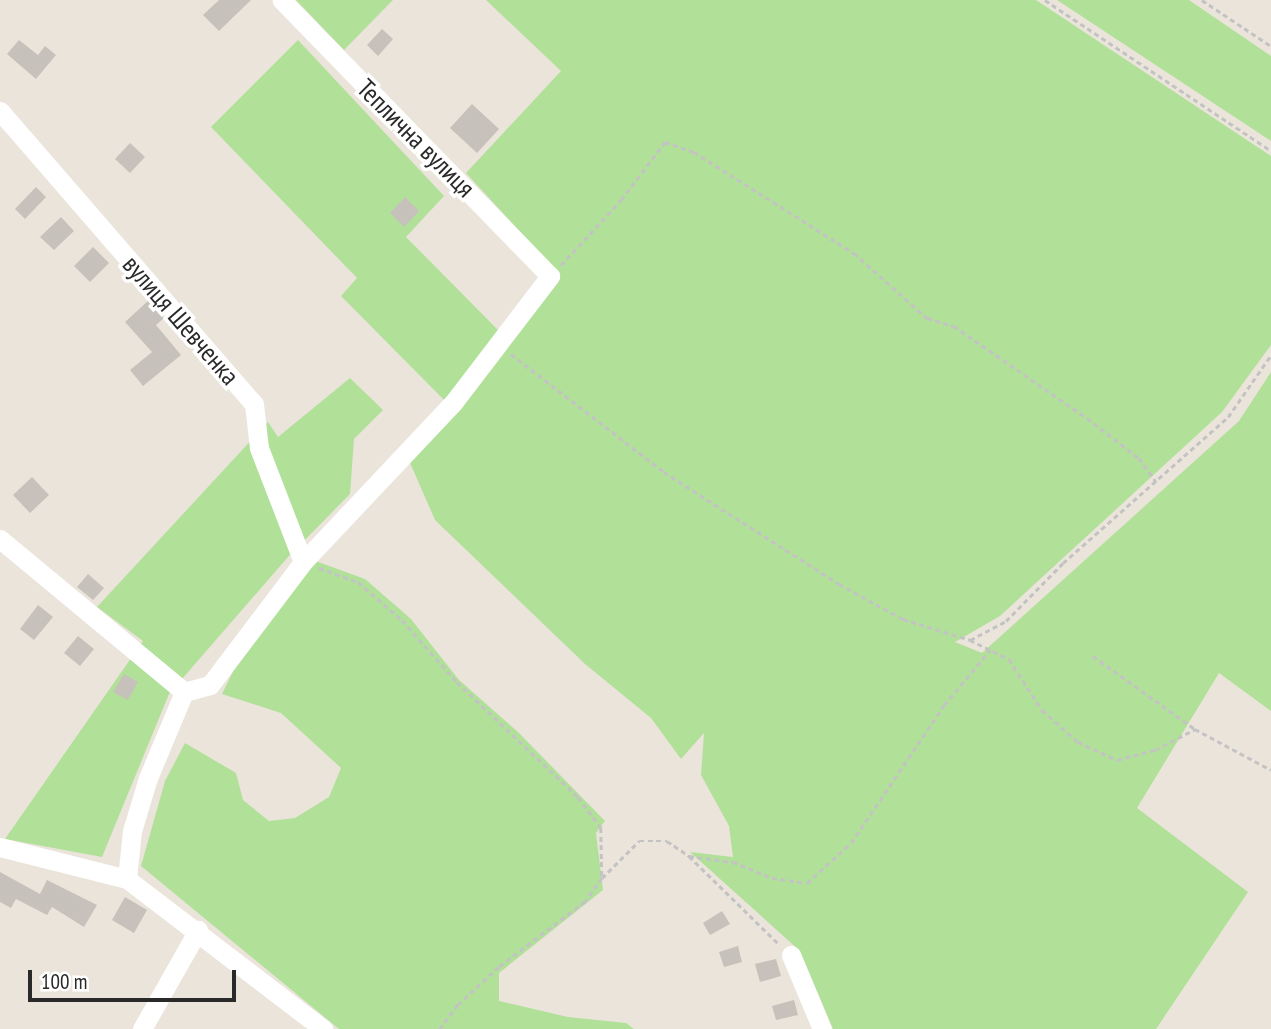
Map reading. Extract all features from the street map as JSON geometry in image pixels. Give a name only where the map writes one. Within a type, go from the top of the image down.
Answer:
[{"type":"street","name":"Теплична вулиця","points":[[282,0],[550,276]]},
{"type":"street","name":"вулиця Шевченка","points":[[0,111],[254,404],[259,448],[303,562]]},
{"type":"street","points":[[184,692],[210,685],[303,562],[453,403],[550,276]]},
{"type":"street","points":[[0,539],[184,692]]},
{"type":"street","points":[[127,879],[132,831],[148,778],[184,692]]},
{"type":"street","points":[[0,847],[127,879],[198,930],[323,1029]]},
{"type":"street","points":[[142,1029],[198,930]]},
{"type":"street","points":[[791,955],[822,1029]]},
{"type":"path","points":[[1045,0],[1271,151]]},
{"type":"path","points":[[1202,0],[1271,46]]},
{"type":"path","points":[[550,276],[621,200],[665,142],[694,152],[854,253],[927,318],[954,326],[1087,418],[1139,458],[1156,481]]},
{"type":"path","points":[[499,346],[664,472],[839,584],[903,619],[970,640],[1009,659],[1042,709],[1078,742],[1117,760],[1155,750],[1195,729]]},
{"type":"path","points":[[970,640],[1006,621],[1228,417],[1271,355]]},
{"type":"path","points":[[303,562],[358,582],[385,605],[578,797],[601,828],[602,878]]},
{"type":"path","points":[[689,856],[733,862],[772,878],[807,883],[851,844],[944,705],[990,650]]},
{"type":"path","points":[[1093,656],[1195,729],[1271,770]]},
{"type":"path","points":[[440,1029],[458,1005],[499,967],[585,902],[602,878],[639,841],[667,841],[689,856],[791,955]]},
{"type":"green space","points":[[296,0],[393,0],[344,50]]},
{"type":"green space","points":[[486,0],[1036,0],[1271,156],[1271,345],[1222,412],[1000,616],[955,642],[982,653],[1239,421],[1271,372],[1271,711],[1219,673],[1137,808],[1248,892],[1156,1029],[833,1029],[800,951],[690,852],[733,857],[729,826],[701,775],[704,733],[681,759],[651,718],[585,664],[435,520],[407,456],[454,410],[341,296],[357,278],[211,127],[298,40],[444,196],[406,237],[499,331],[550,264],[466,173],[561,71]]},
{"type":"green space","points":[[1057,0],[1189,0],[1271,56],[1271,141]]},
{"type":"green space","points":[[350,378],[383,410],[354,439],[350,494],[288,557],[169,694],[102,857],[5,839],[143,641],[97,607],[268,422],[278,437]]},
{"type":"green space","points":[[310,559],[365,579],[411,619],[459,680],[518,732],[605,821],[596,833],[603,890],[499,973],[499,1001],[568,1017],[626,1023],[634,1029],[339,1029],[141,866],[165,781],[185,743],[236,773],[243,800],[269,821],[295,818],[329,797],[341,768],[281,713],[222,694],[244,649]]},
{"type":"building","points":[[219,0],[251,0],[219,31],[203,15]]},
{"type":"building","points":[[382,29],[393,39],[378,56],[367,45]]},
{"type":"building","points":[[19,40],[38,55],[45,46],[56,55],[36,79],[7,54]]},
{"type":"building","points":[[472,104],[499,129],[477,153],[450,128]]},
{"type":"building","points":[[130,143],[145,157],[130,173],[115,159]]},
{"type":"building","points":[[36,187],[46,197],[25,219],[15,209]]},
{"type":"building","points":[[405,197],[419,211],[404,227],[390,213]]},
{"type":"building","points":[[61,217],[74,231],[54,250],[40,237]]},
{"type":"building","points":[[93,247],[109,263],[90,282],[74,266]]},
{"type":"building","points":[[148,301],[164,318],[156,325],[181,355],[143,386],[130,370],[152,352],[125,322]]},
{"type":"building","points":[[32,477],[49,495],[30,513],[13,495]]},
{"type":"building","points":[[88,574],[104,588],[93,600],[77,587]]},
{"type":"building","points":[[38,605],[53,617],[34,640],[20,629]]},
{"type":"building","points":[[78,636],[94,649],[80,666],[64,653]]},
{"type":"building","points":[[124,674],[138,682],[128,700],[113,692]]},
{"type":"building","points":[[0,872],[40,894],[47,880],[97,905],[84,927],[52,907],[47,915],[16,899],[11,908],[0,902]]},
{"type":"building","points":[[125,897],[147,910],[134,933],[112,920]]},
{"type":"building","points":[[722,911],[730,924],[710,935],[703,923]]},
{"type":"building","points":[[738,946],[742,962],[724,967],[719,952]]},
{"type":"building","points":[[776,959],[781,976],[760,982],[755,964]]},
{"type":"building","points":[[794,1000],[798,1015],[776,1020],[772,1006]]}]
